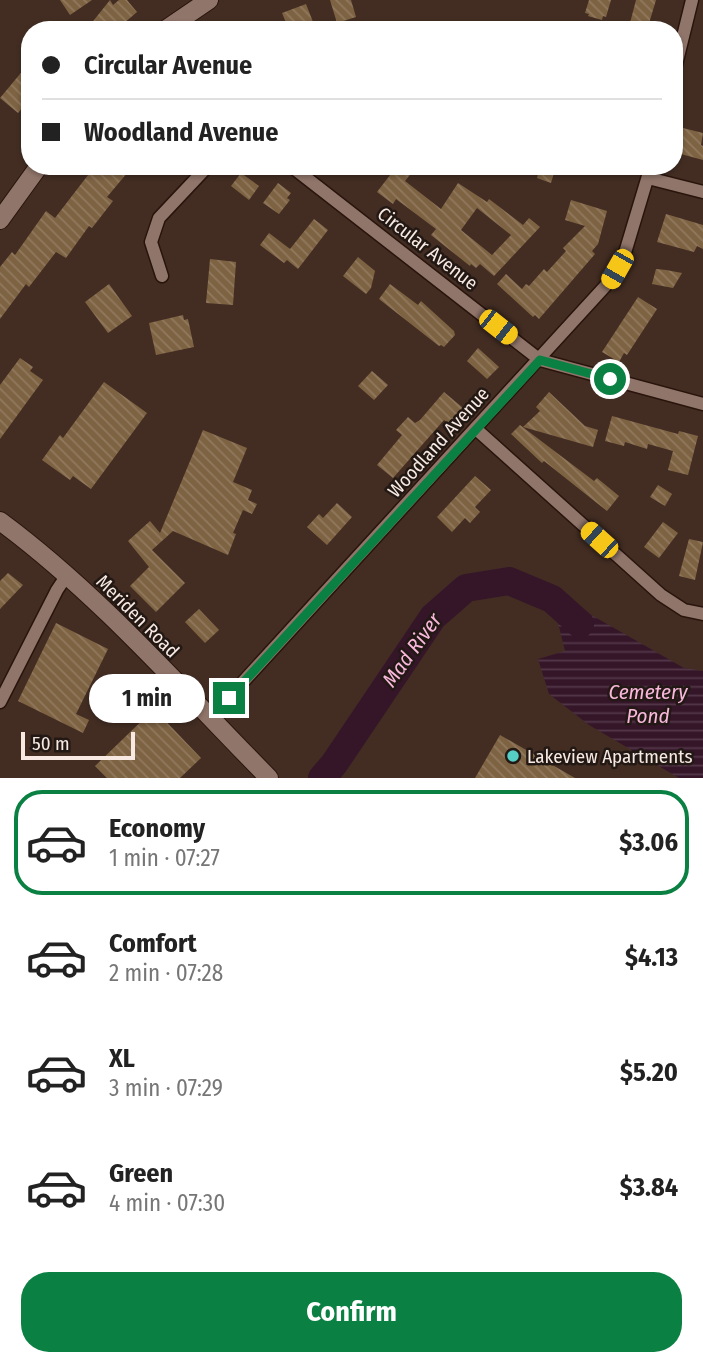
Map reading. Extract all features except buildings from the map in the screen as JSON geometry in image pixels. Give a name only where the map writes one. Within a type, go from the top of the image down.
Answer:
[{"type":"main road","points":[[179,21],[209,0]]},
{"type":"main road","points":[[0,220],[32,175]]},
{"type":"main road","name":"Meriden Road","points":[[0,522],[67,575],[269,778]]},
{"type":"street","points":[[683,36],[692,0]]},
{"type":"street","points":[[162,276],[151,242],[159,218],[200,175]]},
{"type":"street","name":"Circular Avenue","points":[[303,175],[540,360],[703,404]]},
{"type":"street","name":"Woodland Avenue","points":[[211,718],[609,282],[624,256],[649,175]]},
{"type":"street","points":[[658,175],[703,192]]},
{"type":"street","points":[[477,429],[661,595],[684,610],[703,614]]},
{"type":"street","points":[[0,702],[67,575]]},
{"type":"water","name":"Cemetery Pond","points":[[560,597],[684,668],[703,671],[703,778],[679,778],[589,725],[549,694],[538,659],[565,651],[552,599]]},
{"type":"waterway","name":"Mad River","points":[[322,778],[433,617],[466,588],[509,581],[552,599],[580,624]]},
{"type":"place","name":"Lakeview Apartments","points":[[513,756]]},
{"type":"route","points":[[229,698],[540,360],[610,379]]}]
